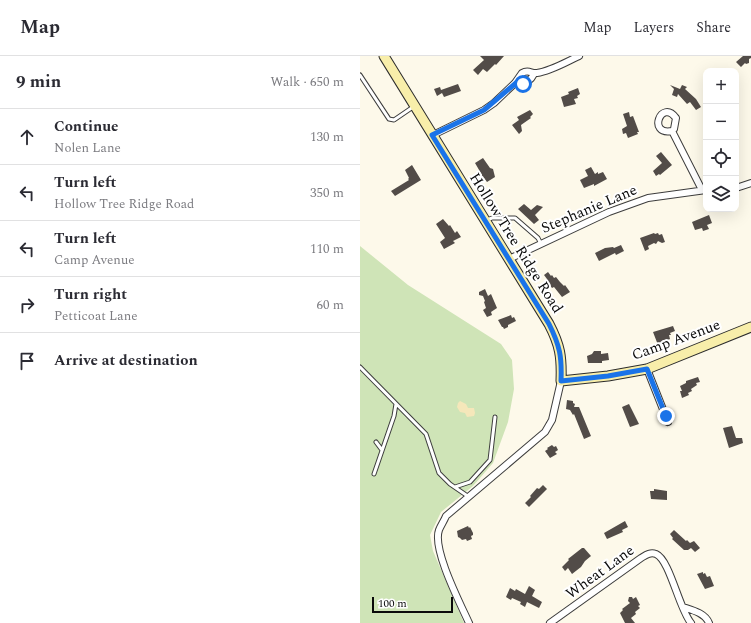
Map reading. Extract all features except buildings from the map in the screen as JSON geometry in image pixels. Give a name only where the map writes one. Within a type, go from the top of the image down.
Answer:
[{"type":"street","name":"Hollow Tree Ridge Road","points":[[384,56],[549,324],[560,349],[562,364],[561,381],[552,420],[545,432],[446,516],[439,531],[438,541],[441,556],[469,623]]},
{"type":"street","points":[[516,83],[527,83],[534,74],[579,56]]},
{"type":"street","points":[[432,135],[484,110],[516,83],[520,74],[524,71],[531,71],[534,74]]},
{"type":"street","points":[[672,131],[703,188]]},
{"type":"street","points":[[739,187],[751,183]]},
{"type":"street","name":"Stephanie Lane","points":[[509,259],[609,212],[648,198],[703,190]]},
{"type":"street","name":"Camp Avenue","points":[[561,381],[608,376],[647,369],[751,327]]},
{"type":"street","points":[[647,369],[668,422]]},
{"type":"street","name":"Wheat Lane","points":[[550,623],[651,553],[657,554],[663,561],[685,615],[691,623]]},
{"type":"street","points":[[683,607],[704,616],[709,623]]},
{"type":"lane","points":[[360,75],[389,119],[394,120],[415,106]]},
{"type":"lane","points":[[485,220],[492,218],[515,218],[538,238],[541,244]]},
{"type":"lane","points":[[360,367],[426,434],[439,473],[469,497]]},
{"type":"lane","points":[[374,474],[394,416],[396,404]]},
{"type":"lane","points":[[455,487],[470,482],[490,460],[495,417]]},
{"type":"lane","points":[[376,442],[382,450]]},
{"type":"green space","points":[[360,246],[408,285],[501,344],[512,360],[514,389],[508,422],[493,463],[473,486],[441,512],[430,535],[433,551],[464,623],[360,623]]},
{"type":"sand","points":[[460,401],[466,404],[468,408],[474,408],[474,416],[467,417],[465,413],[460,412],[457,407]]},
{"type":"route","points":[[523,84],[516,83],[484,110],[432,135],[556,337],[560,349],[562,364],[561,381],[608,376],[647,369],[666,416]]}]
